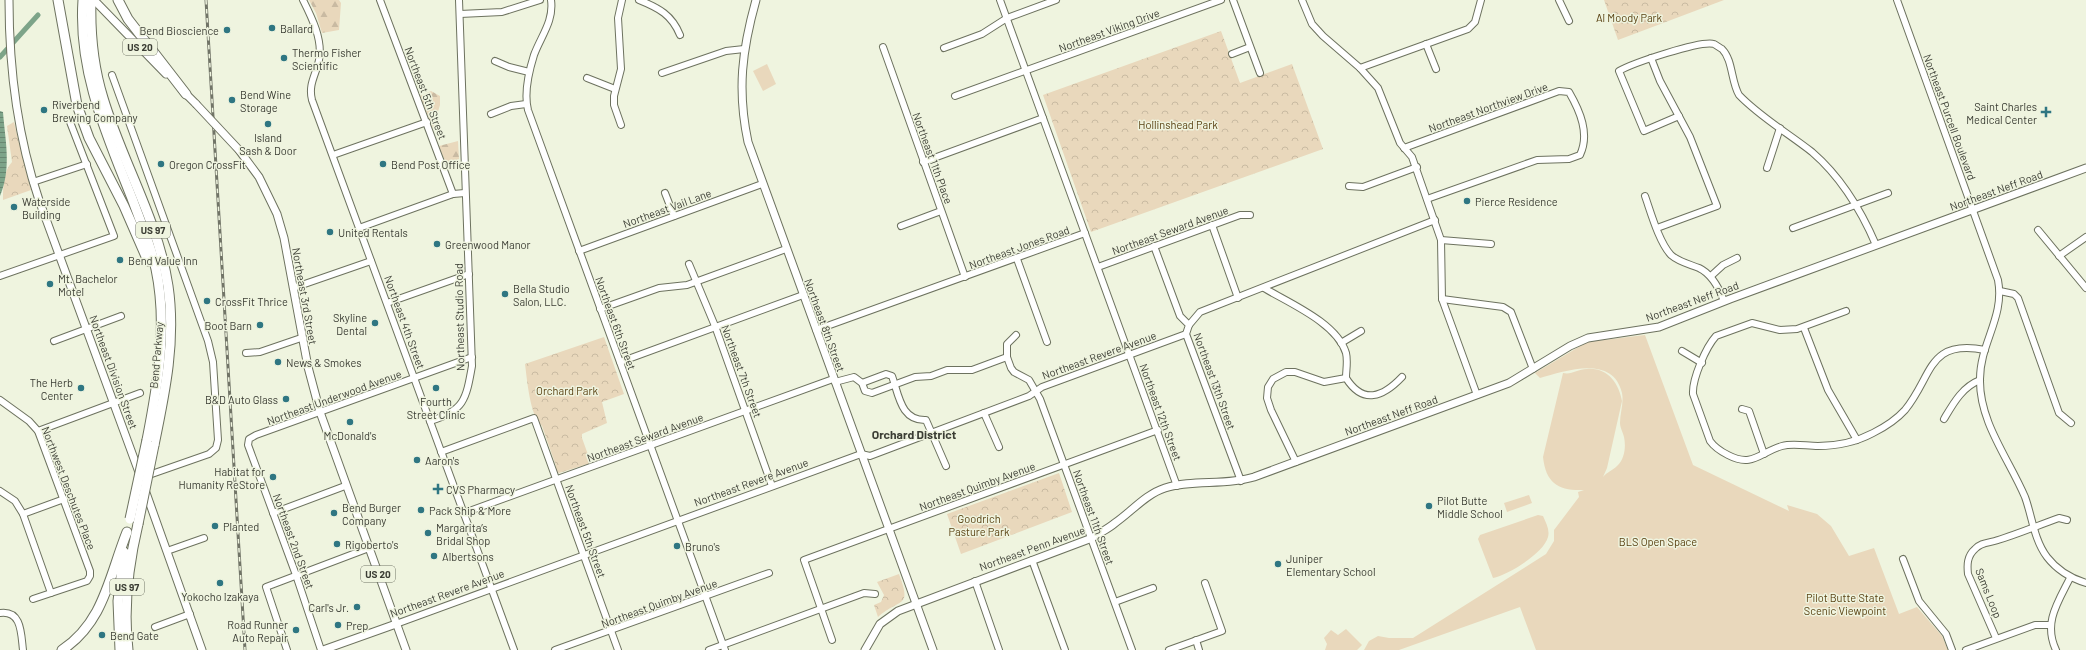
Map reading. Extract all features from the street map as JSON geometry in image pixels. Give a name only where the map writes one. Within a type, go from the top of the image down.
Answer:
[{"type":"highway","points":[[58,0],[77,105],[89,138],[124,206],[141,244],[152,273],[161,306]]},
{"type":"highway","name":"Bend Parkway","points":[[83,0],[82,12],[84,51],[94,98],[151,252],[159,285],[161,306],[161,350],[151,442]]},
{"type":"highway","name":"Bend Parkway","points":[[93,0],[91,22],[94,59],[103,100],[152,226],[168,286],[171,316],[170,352],[134,522],[126,595],[128,650]]},
{"type":"highway","points":[[118,0],[128,19],[162,61],[186,94]]},
{"type":"highway","name":"Bend Parkway","points":[[120,650],[118,601],[127,532],[134,522]]},
{"type":"highway","points":[[62,650],[84,632],[98,612],[127,532]]},
{"type":"main road","name":"Northeast 3rd Street","points":[[93,0],[240,150],[260,177],[277,214],[284,238],[302,338],[320,412],[345,486],[406,650]]},
{"type":"main road","name":"Northeast 8th Street","points":[[756,0],[744,49],[741,88],[744,124],[762,184],[932,650]]},
{"type":"main road","name":"Northeast Division Street","points":[[8,3],[10,52],[16,107],[33,182],[202,650]]},
{"type":"main road","name":"Northeast Neff Road","points":[[1241,481],[1296,462],[1509,382],[1570,346],[1588,338],[1660,327],[1724,301],[2086,168]]},
{"type":"main road","name":"Northeast Penn Avenue","points":[[865,650],[880,624],[888,616],[975,581],[1092,538],[1114,524],[1156,492],[1177,486],[1241,481]]},
{"type":"main road","name":"Northeast Revere Avenue","points":[[322,650],[396,624]]},
{"type":"street","name":"Northeast 4th Street","points":[[303,0],[314,24],[319,51],[318,61],[311,80],[311,95],[514,650]]},
{"type":"street","name":"Northeast 5th Street","points":[[380,0],[453,194]]},
{"type":"street","name":"Northeast Studio Road","points":[[430,422],[450,414],[460,405],[469,384],[472,357],[459,0]]},
{"type":"street","points":[[460,14],[502,12],[540,0]]},
{"type":"street","name":"Northeast 6th Street","points":[[551,0],[551,19],[534,55],[529,72],[526,104],[724,648]]},
{"type":"street","points":[[622,0],[618,18],[621,69],[615,89],[614,105],[622,125]]},
{"type":"street","points":[[639,0],[657,7],[668,15],[680,35]]},
{"type":"street","name":"Northeast Jones Road","points":[[816,330],[965,276],[1017,259],[1085,233],[1000,0]]},
{"type":"street","points":[[944,48],[982,34],[1007,18],[1056,0]]},
{"type":"street","name":"Northeast Viking Drive","points":[[955,96],[1221,0]]},
{"type":"street","points":[[1233,0],[1260,73]]},
{"type":"street","points":[[1302,0],[1312,24],[1323,36],[1360,68],[1378,88],[1396,137],[1412,157],[1441,240],[1442,299],[1477,395]]},
{"type":"street","points":[[1360,68],[1473,26],[1481,0]]},
{"type":"street","points":[[1559,0],[1569,21]]},
{"type":"street","name":"Northeast Purcell Boulevard","points":[[1897,0],[1972,210],[1995,268],[2000,291],[1999,310],[1985,350],[1980,380],[1984,411],[2025,497],[2034,527],[2046,556],[2070,578],[2086,582]]},
{"type":"street","points":[[1426,44],[1436,69]]},
{"type":"street","points":[[1679,116],[1644,131],[1619,71],[1629,65],[1651,58],[1703,44],[1715,44],[1723,50],[1728,60],[1734,87],[1739,95],[1812,153],[1841,182],[1857,205],[1876,245]]},
{"type":"street","name":"Northeast 11th Place","points":[[883,47],[965,276]]},
{"type":"street","points":[[1232,54],[1250,47]]},
{"type":"street","points":[[662,73],[726,51],[744,49]]},
{"type":"street","points":[[1651,58],[1660,81],[1690,137],[1717,206],[1658,228]]},
{"type":"street","points":[[496,61],[509,67],[529,72]]},
{"type":"street","points":[[112,75],[211,352],[218,440],[216,448],[209,454],[141,478]]},
{"type":"street","points":[[587,78],[615,89]]},
{"type":"street","name":"Northeast Northview Drive","points":[[1404,148],[1559,91],[1569,92],[1574,101],[1586,134],[1585,145],[1580,155],[1569,159],[1552,159],[1530,162],[1427,199]]},
{"type":"street","points":[[491,114],[511,106],[526,104]]},
{"type":"street","points":[[923,162],[1043,118]]},
{"type":"street","points":[[0,276],[114,236],[70,122]]},
{"type":"street","points":[[333,155],[427,122]]},
{"type":"street","points":[[1767,168],[1780,128]]},
{"type":"street","points":[[33,182],[87,164]]},
{"type":"street","points":[[1349,186],[1363,186],[1416,167]]},
{"type":"street","name":"Northeast Vail Lane","points":[[579,251],[762,184]]},
{"type":"street","points":[[360,228],[453,194],[465,193]]},
{"type":"street","points":[[665,193],[674,216]]},
{"type":"street","points":[[1793,228],[1888,193]]},
{"type":"street","points":[[1645,196],[1666,249],[1673,256],[1700,268],[1711,276],[1718,286],[1724,301]]},
{"type":"street","points":[[901,226],[941,211]]},
{"type":"street","name":"Northeast Seward Avenue","points":[[1098,267],[1240,215],[1250,215]]},
{"type":"street","points":[[1189,326],[1200,312],[1435,220]]},
{"type":"street","points":[[1212,226],[1238,298]]},
{"type":"street","points":[[2038,230],[2086,288]]},
{"type":"street","name":"Northeast 12th Street","points":[[1085,233],[1158,430],[1177,486]]},
{"type":"street","points":[[2059,256],[2086,237]]},
{"type":"street","points":[[1441,240],[1491,244]]},
{"type":"street","name":"Northeast 13th Street","points":[[1154,246],[1180,316],[1189,326],[1186,334],[1241,481]]},
{"type":"street","points":[[600,309],[659,288],[686,285],[786,248]]},
{"type":"street","points":[[1711,276],[1723,265],[1737,258]]},
{"type":"street","points":[[1017,259],[1047,342]]},
{"type":"street","points":[[293,288],[371,261]]},
{"type":"street","name":"Northeast 7th Street","points":[[689,264],[715,326],[772,486]]},
{"type":"street","points":[[387,303],[469,274]]},
{"type":"street","points":[[1264,288],[1330,328],[1341,343],[1346,354],[1346,378],[1358,392],[1367,396],[1379,394],[1393,386],[1402,376]]},
{"type":"street","points":[[2000,291],[2014,294],[2018,298],[2059,413],[2070,422]]},
{"type":"street","points":[[620,362],[803,295]]},
{"type":"street","points":[[1442,299],[1503,307],[1511,312],[1533,369]]},
{"type":"street","points":[[1846,311],[1804,328],[1780,330],[1752,323],[1716,336],[1712,341],[1702,363],[1693,388],[1693,394],[1710,441],[1719,451],[1735,459],[1749,460],[1788,444],[1826,446],[1845,444],[1856,440],[1891,423],[1905,410],[1931,366],[1941,355],[1956,347],[1963,346],[1985,350]]},
{"type":"street","points":[[54,342],[121,316]]},
{"type":"street","points":[[1804,328],[1828,390],[1856,440]]},
{"type":"street","points":[[1341,343],[1361,331]]},
{"type":"street","name":"Northeast Revere Avenue","points":[[396,624],[861,454],[870,456],[1035,393],[1042,387],[1130,356],[1186,334]]},
{"type":"street","points":[[946,466],[926,420],[913,419],[907,415],[895,385],[892,376],[886,374],[862,383],[868,393],[895,385],[915,377],[931,376],[947,370],[972,370],[1007,357],[1007,344],[1016,335]]},
{"type":"street","points":[[246,353],[260,352],[302,338]]},
{"type":"street","points":[[1682,351],[1702,363]]},
{"type":"street","name":"Northeast Underwood Avenue","points":[[249,439],[472,357]]},
{"type":"street","name":"Northeast 11th Street","points":[[1007,357],[1014,372],[1026,377],[1040,399],[1132,650]]},
{"type":"street","points":[[1296,462],[1270,410],[1267,398],[1268,387],[1273,379],[1286,372],[1295,372],[1324,382],[1346,378]]},
{"type":"street","name":"Northeast Seward Avenue","points":[[464,514],[834,380],[854,377],[862,383]]},
{"type":"street","points":[[1944,420],[1958,396],[1973,382],[1980,380]]},
{"type":"street","points":[[38,431],[140,393]]},
{"type":"street","name":"Northwest Deschutes Place","points":[[0,400],[29,421],[38,431],[90,571],[90,576],[87,580],[51,593]]},
{"type":"street","points":[[1742,409],[1749,411],[1764,454]]},
{"type":"street","points":[[984,413],[998,447]]},
{"type":"street","name":"Northeast 5th Street","points":[[441,452],[534,418],[618,650]]},
{"type":"street","name":"Northeast Quimby Avenue","points":[[821,609],[804,560],[1158,430]]},
{"type":"street","name":"Northeast 2nd Street","points":[[249,439],[248,445],[322,650]]},
{"type":"street","points":[[273,513],[345,486]]},
{"type":"street","points":[[0,491],[15,501],[23,514],[51,593],[33,600]]},
{"type":"street","points":[[23,514],[64,499]]},
{"type":"street","name":"Sams Loop","points":[[1996,638],[1968,574],[1967,563],[1974,550],[1984,543],[1998,540],[2059,518],[2067,520]]},
{"type":"street","points":[[167,551],[204,538]]},
{"type":"street","points":[[287,650],[266,587],[369,548]]},
{"type":"street","points":[[1902,559],[1919,601],[1946,634],[1952,650]]},
{"type":"street","points":[[1032,560],[1065,650]]},
{"type":"street","name":"Northeast Quimby Avenue","points":[[555,650],[769,573]]},
{"type":"street","points":[[2056,650],[2052,641],[2050,625],[2052,613],[2070,578]]},
{"type":"street","points":[[975,581],[999,650]]},
{"type":"street","points":[[1169,650],[1222,631],[1205,583]]},
{"type":"street","points":[[1115,602],[1153,588]]},
{"type":"street","points":[[710,650],[724,648],[821,609],[864,594],[875,594]]},
{"type":"street","points":[[821,609],[832,640]]},
{"type":"street","points":[[0,613],[10,613],[14,615],[19,622],[23,650]]},
{"type":"street","points":[[155,627],[190,614]]},
{"type":"street","points":[[1966,650],[2035,625],[2050,625]]},
{"type":"street","points":[[1196,640],[1199,650]]},
{"type":"green space","points":[[309,0],[339,0],[341,3],[339,30],[322,33],[316,13]]},
{"type":"green space","name":"Al Moody Park","points":[[1604,0],[1724,0],[1618,40]]},
{"type":"green space","name":"Hollinshead Park","points":[[1221,31],[1240,83],[1292,64],[1323,149],[1091,232],[1043,95]]},
{"type":"green space","points":[[767,64],[776,84],[763,91],[753,71]]},
{"type":"green space","points":[[431,91],[440,96],[440,105],[433,128],[420,96]]},
{"type":"green space","points":[[14,122],[31,190],[3,200],[5,175],[12,162],[7,126]]},
{"type":"green space","points":[[458,141],[459,159],[446,165],[439,146]]},
{"type":"green space","name":"BLS Open Space","points":[[1645,335],[1693,465],[1789,511],[1787,505],[1817,514],[1831,526],[1849,556],[1874,548],[1899,614],[1917,607],[1942,636],[1948,650],[1536,650],[1520,607],[1399,650],[1364,650],[1369,641],[1378,636],[1389,638],[1413,638],[1546,554],[1554,541],[1554,530],[1579,497],[1578,492],[1584,490],[1567,489],[1555,484],[1547,474],[1543,457],[1563,373],[1587,369],[1600,371],[1615,382],[1622,401],[1622,393],[1617,381],[1609,373],[1599,369],[1587,368],[1575,369],[1540,378],[1535,373],[1587,342]],"holes":[[[1622,401],[1620,427],[1625,441],[1622,460],[1603,477],[1607,468]]]},
{"type":"green space","name":"Orchard Park","points":[[604,337],[624,394],[602,402],[607,423],[582,434],[591,463],[559,473],[556,472],[556,466],[542,426],[535,415],[532,406],[525,364]]},
{"type":"green space","name":"Goodrich Pasture Park","points":[[1059,473],[1072,512],[961,554],[947,514]]},
{"type":"green space","points":[[1529,495],[1532,503],[1507,512],[1504,503]]},
{"type":"green space","points":[[1538,515],[1543,516],[1548,529],[1548,537],[1540,550],[1516,568],[1493,578],[1478,539],[1480,535]]},
{"type":"green space","points":[[899,574],[903,585],[904,598],[898,604],[878,617],[874,605],[881,602],[884,595],[877,582]]},
{"type":"green space","points":[[1346,629],[1362,645],[1357,650],[1325,650],[1327,644],[1324,638],[1331,630],[1338,635]]},
{"type":"shaded area","points":[[0,111],[3,112],[7,164],[4,186],[0,196]]},
{"type":"waterway","points":[[0,57],[38,15]]},
{"type":"railway","points":[[206,0],[245,650]]},
{"type":"place","name":"Ballard","points":[[272,28]]},
{"type":"place","name":"Bend Bioscience","points":[[227,30]]},
{"type":"place","name":"Thermo Fisher Scientific","points":[[284,58]]},
{"type":"place","name":"Bend Wine Storage","points":[[232,100]]},
{"type":"place","name":"Riverbend Brewing Company","points":[[44,110]]},
{"type":"place","name":"Saint Charles Medical Center","points":[[2046,112]]},
{"type":"place","name":"Island Sash & Door","points":[[268,124]]},
{"type":"place","name":"Oregon CrossFit","points":[[161,164]]},
{"type":"place","name":"Bend Post Office","points":[[383,164]]},
{"type":"place","name":"Pierce Residence","points":[[1467,201]]},
{"type":"place","name":"Waterside Building","points":[[14,207]]},
{"type":"place","name":"United Rentals","points":[[330,232]]},
{"type":"place","name":"Greenwood Manor","points":[[437,244]]},
{"type":"place","name":"Bend Value Inn","points":[[120,260]]},
{"type":"place","name":"Mt. Bachelor Motel","points":[[50,284]]},
{"type":"place","name":"Bella Studio Salon, LLC.","points":[[505,294]]},
{"type":"place","name":"CrossFit Thrice","points":[[207,301]]},
{"type":"place","name":"Skyline Dental","points":[[375,323]]},
{"type":"place","name":"Boot Barn","points":[[260,325]]},
{"type":"place","name":"News & Smokes","points":[[278,362]]},
{"type":"place","name":"The Herb Center","points":[[81,388]]},
{"type":"place","name":"Fourth Street Clinic","points":[[436,388]]},
{"type":"place","name":"B&D Auto Glass","points":[[286,399]]},
{"type":"place","name":"McDonald's","points":[[350,422]]},
{"type":"place","name":"Aaron's","points":[[417,460]]},
{"type":"place","name":"Habitat for Humanity ReStore","points":[[273,477]]},
{"type":"place","name":"CVS Pharmacy","points":[[438,489]]},
{"type":"place","name":"Pilot Butte Middle School","points":[[1429,506]]},
{"type":"place","name":"Pack Ship & More","points":[[421,510]]},
{"type":"place","name":"Bend Burger Company","points":[[334,513]]},
{"type":"place","name":"Planted","points":[[215,526]]},
{"type":"place","name":"Margarita’s Bridal Shop","points":[[428,533]]},
{"type":"place","name":"Rigoberto's","points":[[337,544]]},
{"type":"place","name":"Bruno's","points":[[677,546]]},
{"type":"place","name":"Albertsons","points":[[434,556]]},
{"type":"place","name":"Juniper Elementary School","points":[[1278,564]]},
{"type":"place","name":"Yokocho Izakaya","points":[[220,583]]},
{"type":"place","name":"Carl's Jr.","points":[[357,607]]},
{"type":"place","name":"Prep","points":[[338,625]]},
{"type":"place","name":"Road Runner Auto Repair","points":[[296,630]]},
{"type":"place","name":"Bend Gate","points":[[102,635]]},
{"type":"district","name":"Orchard District","points":[[914,434]]},
{"type":"park label","name":"Pilot Butte State Scenic Viewpoint","points":[[1845,603]]}]
